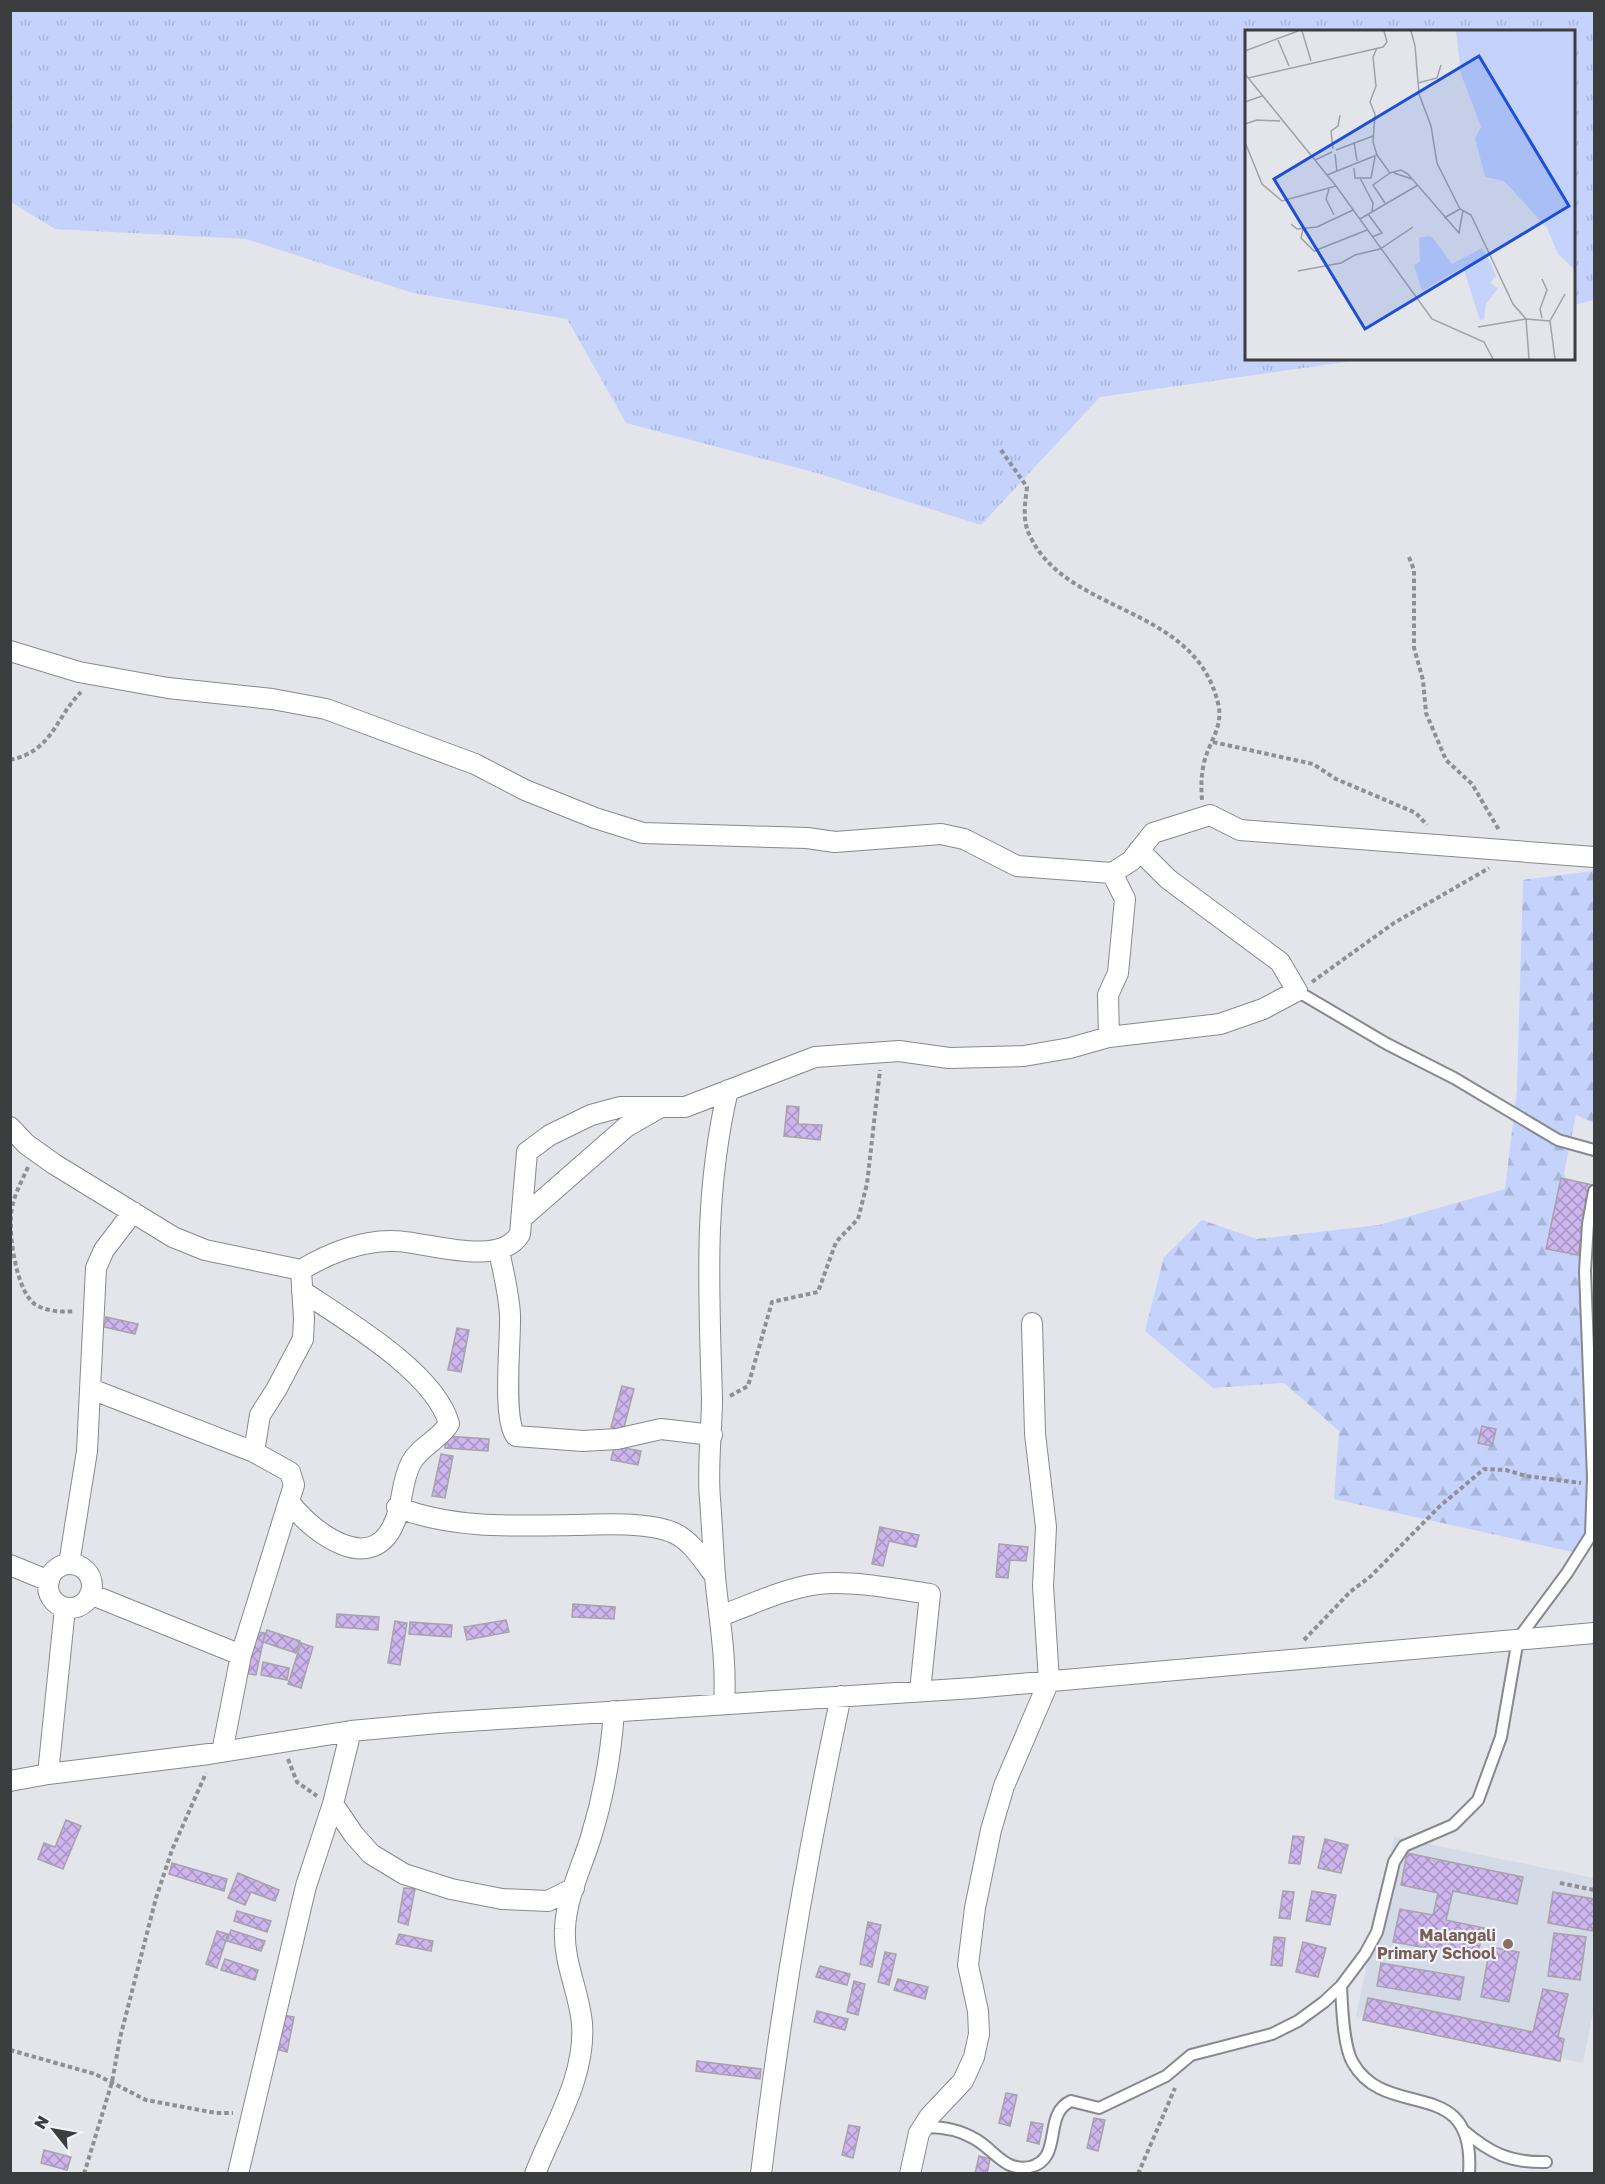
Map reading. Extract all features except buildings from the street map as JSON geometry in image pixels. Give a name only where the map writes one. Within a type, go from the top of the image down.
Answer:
[{"type":"street","points":[[10,651],[99,675],[168,688],[272,699],[326,709],[475,764],[525,790],[595,818],[643,833],[807,838],[835,842],[941,834],[964,840],[1017,866],[1112,873],[1131,861],[1153,833],[1210,815],[1240,830],[1594,857]]},
{"type":"street","points":[[10,1127],[36,1150],[103,1196],[173,1237],[205,1250],[301,1270],[363,1244],[392,1240],[470,1252],[499,1250],[516,1240],[522,1218],[527,1152],[550,1135],[591,1115],[621,1107],[685,1107],[815,1057],[882,1051],[980,1059],[1070,1048],[1109,1037],[1220,1024],[1263,1010],[1297,991],[1280,962],[1168,879],[1139,850]]},
{"type":"street","points":[[1109,1037],[1108,995],[1118,973],[1125,899],[1112,873]]},
{"type":"street","points":[[724,1702],[726,1670],[715,1576],[710,1495],[712,1428],[708,1240],[720,1125],[728,1090]]},
{"type":"street","points":[[522,1218],[626,1127],[658,1108]]},
{"type":"street","points":[[69,1564],[84,1471],[91,1389],[96,1268],[104,1250],[133,1212]]},
{"type":"street","points":[[499,1250],[510,1317],[509,1398],[511,1428],[516,1436],[583,1441],[617,1439],[661,1429],[712,1428]]},
{"type":"street","points":[[254,1452],[260,1415],[303,1339],[301,1270]]},
{"type":"street","points":[[290,1503],[314,1528],[351,1548],[361,1549],[374,1546],[383,1539],[396,1520],[406,1472],[416,1455],[443,1433],[449,1424],[447,1416],[432,1395],[400,1360],[302,1291]]},
{"type":"street","points":[[910,2174],[920,2133],[930,2116],[963,2081],[974,2057],[979,2034],[978,2011],[968,1965],[975,1908],[991,1830],[1004,1786],[1049,1681],[1043,1586],[1046,1527],[1035,1434],[1032,1323]]},
{"type":"street","points":[[91,1389],[254,1452],[290,1472],[294,1485],[290,1503],[263,1580],[215,1753]]},
{"type":"street","points":[[398,1507],[438,1520],[522,1526],[608,1524],[657,1528],[676,1534],[699,1555],[715,1576]]},
{"type":"street","points":[[69,1564],[80,1566],[88,1572],[92,1581],[90,1594],[85,1602],[65,1608],[55,1603],[49,1595],[49,1581],[57,1567],[69,1564]]},
{"type":"street","points":[[10,1565],[49,1581]]},
{"type":"street","points":[[720,1616],[801,1587],[820,1583],[879,1586],[930,1594],[920,1691]]},
{"type":"street","points":[[90,1594],[241,1655]]},
{"type":"street","points":[[48,1774],[65,1608]]},
{"type":"street","points":[[10,1781],[48,1774],[283,1744],[351,1731],[724,1702],[1049,1681],[1594,1633]]},
{"type":"street","points":[[761,2174],[773,2077],[811,1842],[841,1696]]},
{"type":"street","points":[[535,2174],[574,2081],[583,2050],[582,2021],[566,1950],[565,1928],[574,1888],[606,1787],[614,1711]]},
{"type":"street","points":[[238,2174],[306,1886],[333,1804],[351,1731]]},
{"type":"street","points":[[333,1804],[354,1835],[371,1854],[404,1874],[452,1889],[502,1899],[548,1901],[574,1888]]},
{"type":"lane","points":[[1297,991],[1387,1044],[1454,1078],[1558,1140],[1594,1150]]},
{"type":"lane","points":[[920,2133],[927,2127],[955,2130],[977,2140],[1004,2163],[1020,2168],[1034,2166],[1042,2161],[1052,2145],[1054,2120],[1065,2103],[1071,2101],[1099,2108],[1166,2076],[1191,2055],[1272,2034],[1298,2021],[1341,1986],[1365,1954],[1377,1932],[1394,1863],[1404,1846],[1453,1825],[1478,1800],[1501,1737],[1518,1640],[1567,1573],[1592,1534],[1593,1484],[1585,1271],[1588,1224],[1594,1191]]},
{"type":"lane","points":[[1341,1986],[1342,2018],[1352,2063],[1374,2086],[1410,2100],[1434,2103],[1452,2114],[1463,2130],[1487,2150],[1524,2163],[1546,2162]]},
{"type":"lane","points":[[1463,2130],[1470,2154],[1469,2174]]},
{"type":"path","points":[[1001,450],[1027,487],[1024,513],[1029,536],[1050,566],[1076,583],[1180,640],[1208,676],[1218,703],[1220,725],[1204,762],[1201,781],[1202,801],[1210,815]]},
{"type":"path","points":[[1409,557],[1415,580],[1414,648],[1423,680],[1426,713],[1446,760],[1472,784],[1509,849]]},
{"type":"path","points":[[10,760],[24,756],[52,736],[68,707],[99,675]]},
{"type":"path","points":[[1213,742],[1313,764],[1336,779],[1416,813],[1450,845]]},
{"type":"path","points":[[1297,991],[1394,923],[1493,866]]},
{"type":"path","points":[[712,1428],[729,1396],[748,1386],[772,1302],[818,1292],[836,1242],[858,1219],[867,1184],[882,1051]]},
{"type":"path","points":[[36,1150],[15,1196],[11,1215],[14,1251],[26,1295],[37,1306],[58,1312],[94,1307]]},
{"type":"path","points":[[1285,1660],[1350,1592],[1371,1576],[1440,1506],[1484,1469],[1506,1470],[1526,1476],[1593,1484]]},
{"type":"path","points":[[283,1744],[297,1782],[308,1791],[333,1804]]},
{"type":"path","points":[[84,2174],[112,2082],[120,2038],[156,1898],[172,1850],[201,1790],[215,1753]]},
{"type":"path","points":[[1560,1883],[1594,1890]]},
{"type":"path","points":[[10,2050],[95,2074],[146,2100],[216,2113],[253,2112]]},
{"type":"path","points":[[1138,2174],[1191,2055]]},
{"type":"shaded area","name":"Malangali Primary School","points":[[1394,1837],[1594,1878],[1594,2007],[1583,2063],[1356,2016]]},
{"type":"green space","points":[[11,10],[1594,11],[1594,300],[1575,305],[1575,30],[1245,30],[1245,360],[1360,360],[1100,397],[981,525],[817,473],[626,423],[567,319],[413,293],[246,239],[55,229],[11,202]]},
{"type":"green space","points":[[1594,871],[1594,1123],[1576,1115],[1564,1173],[1586,1257],[1594,1331],[1594,1526],[1573,1552],[1334,1499],[1339,1431],[1284,1383],[1213,1388],[1145,1331],[1164,1257],[1202,1220],[1257,1239],[1379,1225],[1505,1189],[1517,1090],[1523,880]]},
{"type":"place","name":"Malangali Primary School","points":[[1508,1944]]}]
